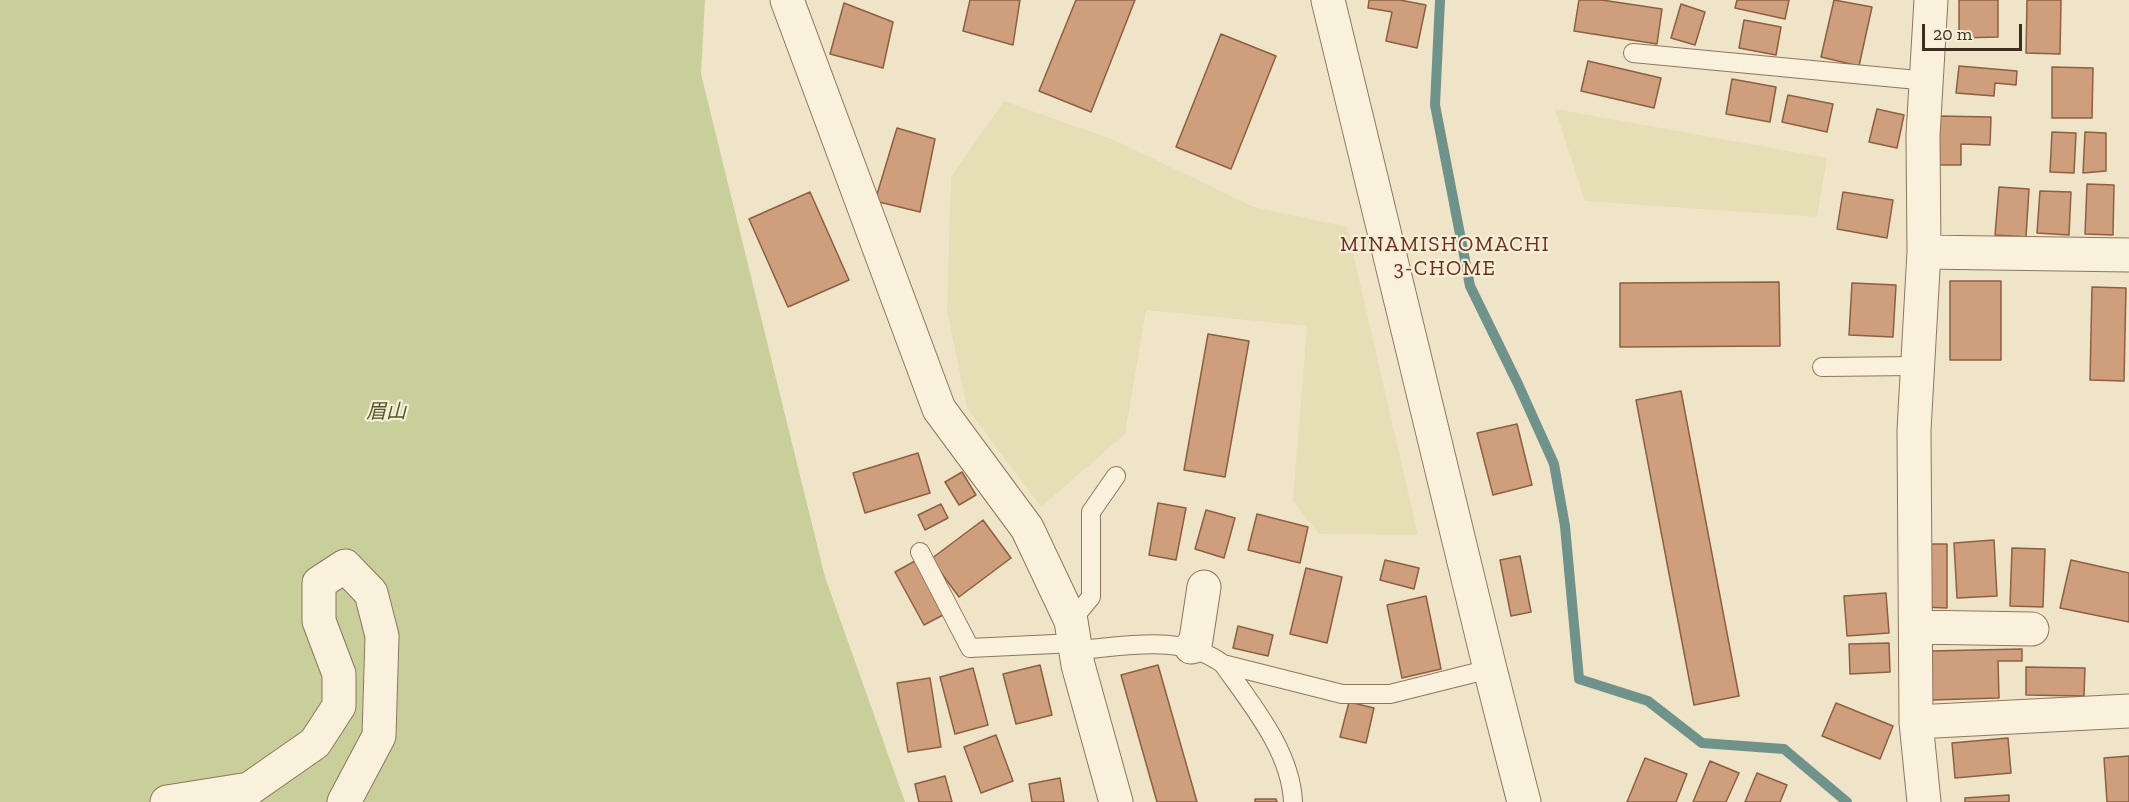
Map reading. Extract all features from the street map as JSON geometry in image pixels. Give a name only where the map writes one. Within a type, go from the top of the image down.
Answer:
[{"type":"street","points":[[788,0],[939,409],[1027,528],[1074,638],[1078,665],[1116,802]]},
{"type":"street","points":[[1328,0],[1524,802]]},
{"type":"street","points":[[1924,802],[1916,722],[1914,430],[1924,252],[1923,135],[1931,0]]},
{"type":"street","points":[[1924,252],[2129,255]]},
{"type":"street","points":[[167,802],[249,789],[315,743],[339,706],[339,674],[319,621],[319,583],[345,566],[371,593],[382,636],[378,736],[344,802]]},
{"type":"street","points":[[1191,647],[1196,646],[1204,588]]},
{"type":"street","points":[[1916,627],[2032,629]]},
{"type":"street","points":[[1916,722],[2129,711]]},
{"type":"lane","points":[[1633,53],[1928,81]]},
{"type":"lane","points":[[1822,367],[1916,366]]},
{"type":"lane","points":[[1074,638],[1091,597],[1091,512],[1116,476]]},
{"type":"lane","points":[[920,552],[970,648],[1074,638],[1169,644],[1191,647],[1210,655],[1222,664],[1274,737],[1292,789],[1293,802]]},
{"type":"lane","points":[[1222,664],[1342,694],[1390,694],[1490,669]]},
{"type":"shaded area","points":[[1004,101],[1114,140],[1254,207],[1347,227],[1418,535],[1319,534],[1293,501],[1307,326],[1146,310],[1125,434],[1041,507],[967,408],[947,310],[951,177]]},
{"type":"shaded area","points":[[1555,109],[1827,158],[1817,217],[1585,201]]},
{"type":"green space","name":"眉山","points":[[0,0],[705,0],[701,74],[825,577],[905,802],[0,802]]},
{"type":"building","points":[[970,0],[1020,0],[1013,45],[963,31]]},
{"type":"building","points":[[1076,0],[1135,0],[1091,112],[1039,91]]},
{"type":"building","points":[[1369,0],[1400,0],[1426,5],[1417,48],[1386,41],[1392,12],[1368,8]]},
{"type":"building","points":[[1579,0],[1602,0],[1662,9],[1657,44],[1574,31]]},
{"type":"building","points":[[1737,0],[1789,0],[1785,19],[1735,8]]},
{"type":"building","points":[[1834,0],[1872,7],[1859,66],[1821,57]]},
{"type":"building","points":[[1959,0],[1998,0],[1998,37],[1959,38]]},
{"type":"building","points":[[2027,0],[2061,0],[2060,54],[2026,53]]},
{"type":"building","points":[[844,3],[893,22],[883,68],[830,54]]},
{"type":"building","points":[[1681,4],[1705,12],[1695,45],[1671,38]]},
{"type":"building","points":[[1744,20],[1781,27],[1776,55],[1739,48]]},
{"type":"building","points":[[1221,34],[1276,56],[1231,169],[1176,147]]},
{"type":"building","points":[[1588,61],[1661,78],[1654,108],[1581,91]]},
{"type":"building","points":[[1959,66],[2017,71],[2016,85],[1995,83],[1994,96],[1956,93]]},
{"type":"building","points":[[2052,67],[2093,68],[2092,118],[2052,118]]},
{"type":"building","points":[[1732,79],[1776,87],[1770,122],[1726,114]]},
{"type":"building","points":[[1788,95],[1833,104],[1827,132],[1782,122]]},
{"type":"building","points":[[1877,109],[1904,115],[1897,148],[1869,142]]},
{"type":"building","points":[[1938,116],[1991,117],[1990,145],[1961,144],[1961,165],[1936,165]]},
{"type":"building","points":[[897,128],[935,139],[920,212],[875,201]]},
{"type":"building","points":[[2052,132],[2076,133],[2074,173],[2050,172]]},
{"type":"building","points":[[2085,132],[2106,133],[2106,171],[2083,173]]},
{"type":"building","points":[[2087,184],[2114,185],[2113,235],[2085,234]]},
{"type":"building","points":[[1999,187],[2029,189],[2026,237],[1995,235]]},
{"type":"building","points":[[2040,191],[2071,192],[2069,235],[2037,233]]},
{"type":"building","points":[[810,192],[849,280],[788,307],[749,219]]},
{"type":"building","points":[[1843,192],[1893,200],[1887,238],[1837,229]]},
{"type":"building","points":[[1950,281],[2001,281],[2001,360],[1950,360]]},
{"type":"building","points":[[1779,282],[1780,346],[1620,347],[1620,283]]},
{"type":"building","points":[[1852,283],[1896,285],[1893,337],[1849,335]]},
{"type":"building","points":[[2092,287],[2126,288],[2124,381],[2090,380]]},
{"type":"building","points":[[1208,334],[1249,341],[1225,477],[1184,470]]},
{"type":"building","points":[[1681,391],[1739,696],[1694,705],[1636,400]]},
{"type":"building","points":[[1517,424],[1532,485],[1493,495],[1477,433]]},
{"type":"building","points":[[918,453],[930,493],[865,513],[853,473]]},
{"type":"building","points":[[962,472],[976,495],[959,505],[945,482]]},
{"type":"building","points":[[1158,503],[1186,508],[1176,560],[1149,555]]},
{"type":"building","points":[[941,504],[948,518],[925,530],[918,515]]},
{"type":"building","points":[[1206,510],[1235,518],[1224,558],[1195,549]]},
{"type":"building","points":[[1257,514],[1308,527],[1300,563],[1248,550]]},
{"type":"building","points":[[983,520],[1011,558],[959,597],[931,559]]},
{"type":"building","points":[[1994,540],[1997,596],[1957,598],[1954,543]]},
{"type":"building","points":[[1922,544],[1947,544],[1947,608],[1922,607]]},
{"type":"building","points":[[2012,548],[2045,549],[2043,607],[2010,606]]},
{"type":"building","points":[[1520,556],[1531,612],[1511,616],[1500,560]]},
{"type":"building","points":[[1385,560],[1419,568],[1414,589],[1380,580]]},
{"type":"building","points":[[2071,560],[2129,573],[2129,622],[2060,608]]},
{"type":"building","points":[[915,561],[945,614],[924,625],[895,572]]},
{"type":"building","points":[[1306,568],[1342,577],[1327,643],[1290,634]]},
{"type":"building","points":[[1886,593],[1889,633],[1847,636],[1844,596]]},
{"type":"building","points":[[1426,596],[1441,669],[1402,678],[1387,605]]},
{"type":"building","points":[[1238,626],[1273,635],[1268,656],[1233,648]]},
{"type":"building","points":[[1889,643],[1890,672],[1850,674],[1849,644]]},
{"type":"building","points":[[2022,649],[2022,661],[1998,661],[1999,698],[1931,700],[1930,651]]},
{"type":"building","points":[[1040,665],[1052,715],[1016,724],[1003,674]]},
{"type":"building","points":[[1158,665],[1197,802],[1157,802],[1121,675]]},
{"type":"building","points":[[2026,667],[2085,668],[2084,696],[2026,695]]},
{"type":"building","points":[[973,668],[988,725],[955,734],[940,677]]},
{"type":"building","points":[[930,678],[941,747],[908,752],[897,683]]},
{"type":"building","points":[[1349,702],[1374,708],[1366,743],[1340,737]]},
{"type":"building","points":[[1836,703],[1893,726],[1880,759],[1822,736]]},
{"type":"building","points":[[996,735],[1013,781],[981,793],[964,747]]},
{"type":"building","points":[[2008,738],[2011,773],[1955,778],[1952,743]]},
{"type":"building","points":[[2129,756],[2129,802],[2107,802],[2104,758]]},
{"type":"building","points":[[1645,758],[1687,774],[1676,802],[1627,802]]},
{"type":"building","points":[[1710,761],[1739,773],[1726,802],[1693,802]]},
{"type":"building","points":[[1757,773],[1787,785],[1780,802],[1745,802]]},
{"type":"building","points":[[945,776],[952,802],[919,802],[915,784]]},
{"type":"building","points":[[1060,778],[1064,802],[1032,802],[1029,784]]},
{"type":"building","points":[[2009,795],[2009,802],[1965,802],[1965,798]]},
{"type":"building","points":[[1255,799],[1276,799],[1277,802],[1255,802]]},
{"type":"waterway","points":[[1440,0],[1435,105],[1470,286],[1554,464],[1565,526],[1579,679],[1648,701],[1702,743],[1784,749],[1847,802]]},
{"type":"district","name":"MINAMISHOMACHI 3-CHOME","points":[[1445,257]]}]
